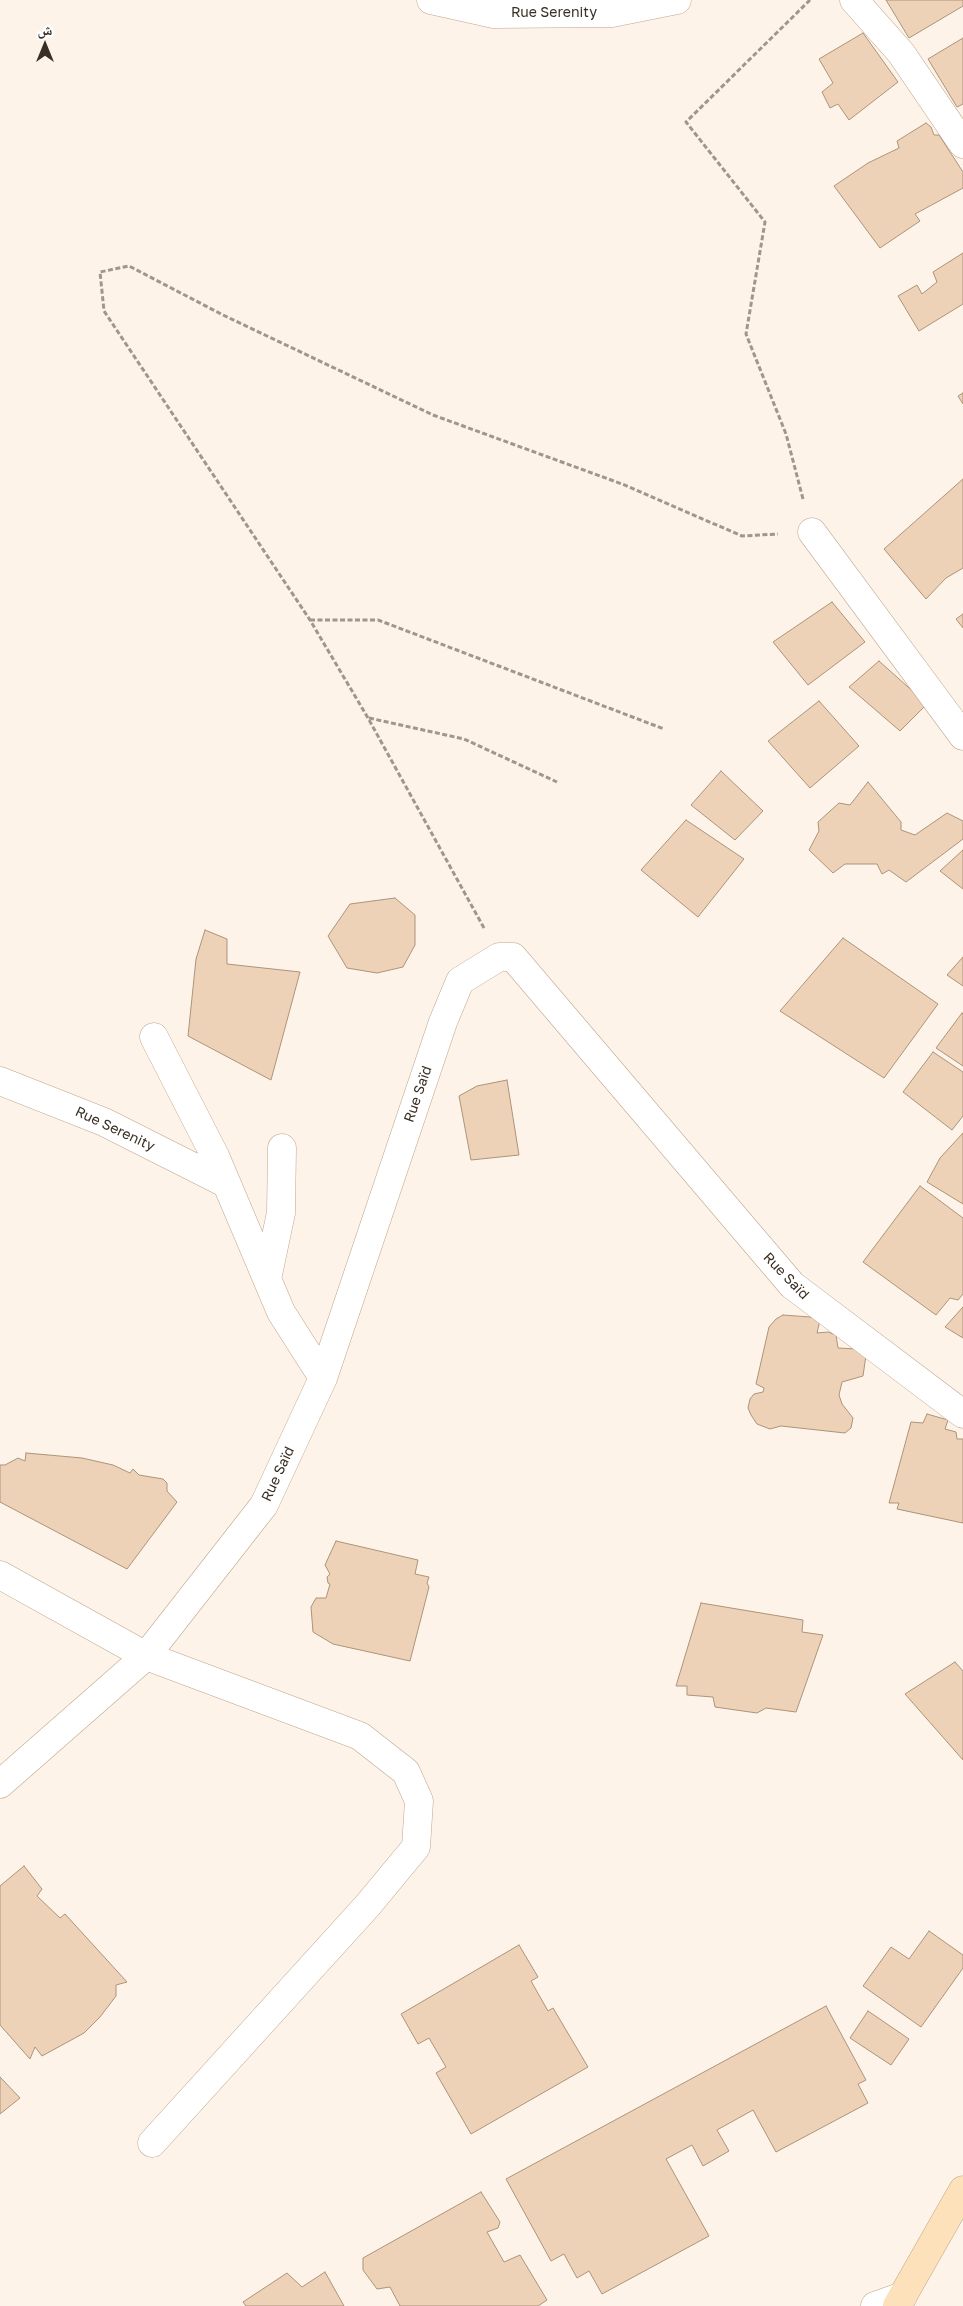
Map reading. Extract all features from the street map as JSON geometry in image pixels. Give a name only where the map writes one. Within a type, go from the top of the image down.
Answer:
[{"type":"street","name":"Rue Serenity","points":[[431,0],[494,14],[612,13],[677,0]]},
{"type":"street","points":[[854,0],[902,53],[963,144]]},
{"type":"street","points":[[812,532],[963,736]]},
{"type":"street","name":"Rue Saïd","points":[[0,1784],[146,1656],[264,1505],[323,1378],[443,1022],[460,982],[499,957],[513,957],[792,1285],[963,1414]]},
{"type":"street","points":[[154,1036],[226,1184],[281,1312],[323,1378]]},
{"type":"street","name":"Rue Serenity","points":[[0,1082],[104,1122],[226,1184]]},
{"type":"street","points":[[267,1280],[281,1213],[282,1148]]},
{"type":"street","points":[[0,1576],[146,1656],[360,1736],[406,1772],[420,1801],[416,1847],[368,1905],[152,2143]]},
{"type":"street","points":[[875,2306],[900,2301],[963,2190]]},
{"type":"path","points":[[499,957],[368,718],[310,620],[104,311],[100,272],[129,266],[223,315],[433,415],[622,484],[742,536],[812,532],[786,434],[746,334],[765,222],[686,122],[810,0]]},
{"type":"path","points":[[310,620],[378,620],[664,729]]},
{"type":"path","points":[[368,718],[464,738],[557,782]]},
{"type":"building","points":[[886,0],[963,0],[963,6],[909,38]]},
{"type":"building","points":[[863,33],[898,82],[849,120],[838,104],[830,108],[822,92],[833,83],[819,59]]},
{"type":"building","points":[[963,38],[963,104],[957,107],[928,59]]},
{"type":"building","points":[[926,123],[931,127],[934,135],[939,135],[963,172],[963,188],[915,214],[920,221],[880,248],[834,186],[868,163],[899,148],[897,141]]},
{"type":"building","points":[[963,253],[963,304],[919,331],[898,296],[917,285],[922,294],[937,282],[933,272]]},
{"type":"building","points":[[963,393],[963,404],[958,396]]},
{"type":"building","points":[[963,479],[963,568],[946,578],[926,599],[884,549]]},
{"type":"building","points":[[832,602],[865,642],[808,685],[773,642]]},
{"type":"building","points":[[963,614],[963,628],[956,619]]},
{"type":"building","points":[[879,661],[927,704],[900,731],[849,687]]},
{"type":"building","points":[[819,701],[859,746],[810,788],[768,741]]},
{"type":"building","points":[[721,771],[763,811],[735,840],[691,805]]},
{"type":"building","points":[[868,782],[901,822],[901,830],[915,835],[947,813],[963,821],[963,839],[906,882],[889,870],[882,874],[877,864],[845,864],[833,873],[809,850],[819,831],[818,822],[839,803],[850,805]]},
{"type":"building","points":[[686,820],[744,859],[698,917],[641,870]]},
{"type":"building","points":[[963,850],[963,889],[940,871]]},
{"type":"building","points":[[395,898],[415,915],[415,945],[403,967],[377,973],[347,968],[328,936],[350,904]]},
{"type":"building","points":[[205,930],[227,939],[227,964],[300,972],[271,1080],[188,1036],[196,959]]},
{"type":"building","points":[[843,938],[938,1004],[884,1078],[780,1011]]},
{"type":"building","points":[[963,957],[963,986],[947,975]]},
{"type":"building","points":[[963,1014],[963,1066],[936,1048]]},
{"type":"building","points":[[933,1052],[963,1072],[963,1116],[952,1130],[903,1092]]},
{"type":"building","points":[[507,1080],[519,1155],[471,1160],[459,1096],[477,1086]]},
{"type":"building","points":[[963,1133],[963,1204],[927,1182],[940,1158]]},
{"type":"building","points":[[920,1186],[963,1218],[963,1294],[958,1300],[950,1298],[936,1315],[863,1262]]},
{"type":"building","points":[[963,1307],[963,1338],[945,1327]]},
{"type":"building","points":[[783,1315],[810,1317],[820,1320],[817,1333],[828,1332],[836,1335],[838,1348],[857,1349],[866,1355],[863,1376],[842,1382],[839,1395],[842,1404],[853,1418],[851,1428],[845,1433],[781,1426],[770,1429],[757,1424],[751,1415],[748,1408],[750,1399],[754,1394],[763,1392],[764,1388],[756,1384],[769,1327],[776,1319]]},
{"type":"building","points":[[927,1414],[948,1420],[945,1429],[956,1432],[957,1439],[963,1439],[963,1523],[897,1509],[899,1503],[889,1503],[911,1422],[923,1423]]},
{"type":"building","points":[[26,1453],[82,1458],[113,1465],[130,1473],[133,1469],[139,1475],[163,1479],[167,1483],[167,1491],[177,1502],[127,1569],[0,1502],[0,1465],[5,1465],[18,1458],[25,1461]]},
{"type":"building","points":[[336,1541],[418,1560],[415,1574],[429,1577],[427,1583],[429,1587],[410,1661],[333,1644],[313,1632],[311,1607],[316,1598],[326,1598],[330,1584],[327,1577],[330,1574],[325,1565]]},
{"type":"building","points":[[701,1603],[803,1620],[802,1632],[823,1635],[796,1712],[766,1708],[757,1713],[715,1707],[713,1697],[687,1695],[687,1686],[676,1686]]},
{"type":"building","points":[[955,1662],[963,1671],[963,1760],[905,1694]]},
{"type":"building","points":[[24,1866],[42,1889],[37,1896],[60,1918],[65,1914],[127,1982],[116,1985],[116,1996],[100,2017],[84,2033],[42,2056],[35,2047],[30,2059],[0,2025],[0,1886]]},
{"type":"building","points":[[929,1931],[963,1955],[963,1968],[921,2027],[863,1986],[891,1947],[909,1959]]},
{"type":"building","points":[[519,1945],[538,1977],[531,1981],[548,2011],[553,2008],[588,2067],[471,2134],[436,2073],[446,2067],[429,2038],[418,2044],[401,2014]]},
{"type":"building","points":[[826,2006],[866,2080],[858,2084],[868,2103],[776,2152],[753,2110],[717,2130],[729,2151],[703,2166],[692,2145],[666,2159],[709,2236],[602,2294],[589,2271],[577,2278],[564,2254],[551,2261],[506,2179]]},
{"type":"building","points":[[868,2011],[909,2039],[891,2065],[850,2038]]},
{"type":"building","points":[[0,2077],[20,2098],[0,2114]]},
{"type":"building","points":[[481,2192],[500,2222],[498,2228],[487,2232],[504,2262],[520,2255],[547,2300],[538,2306],[400,2306],[390,2287],[377,2289],[363,2270],[363,2258]]},
{"type":"building","points":[[325,2272],[344,2306],[246,2306],[243,2302],[287,2273],[302,2287]]}]
